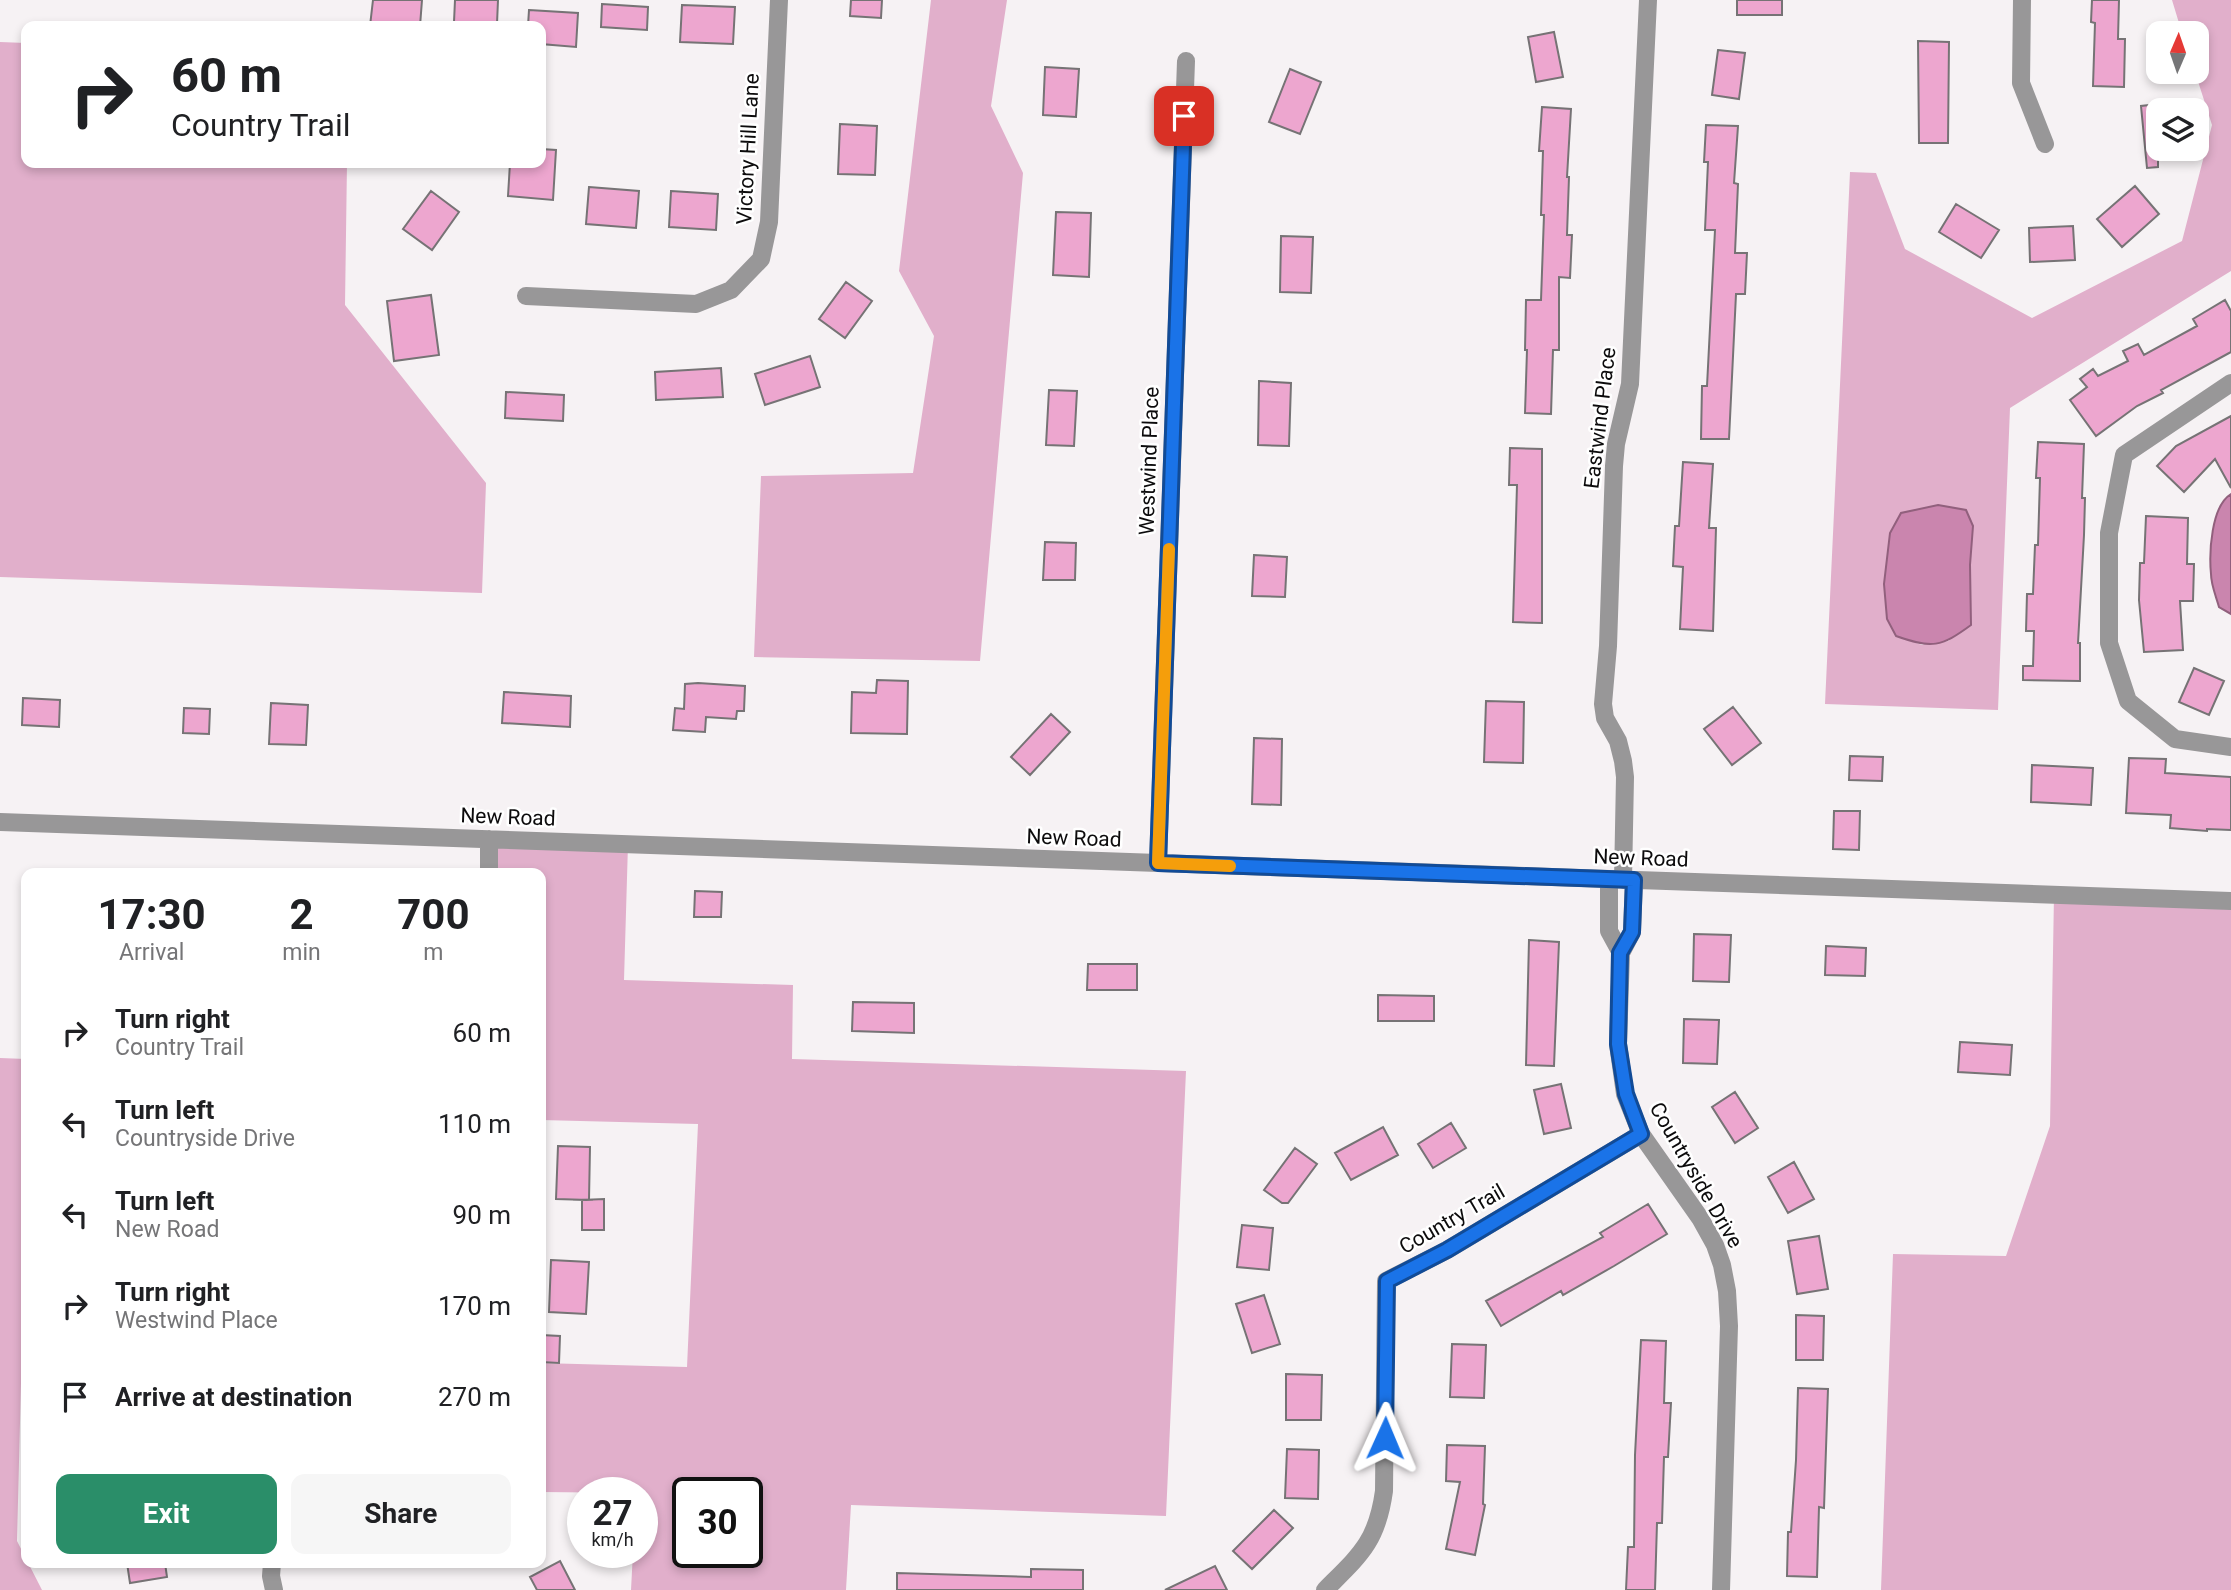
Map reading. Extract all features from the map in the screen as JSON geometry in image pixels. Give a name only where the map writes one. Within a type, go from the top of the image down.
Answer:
[{"type":"street","name":"Victory Hill Lane","points":[[526,296],[696,304],[730,290],[761,259],[769,222],[779,0]]},
{"type":"street","name":"Eastwind Place","points":[[1622,880],[1625,777],[1618,741],[1605,718],[1603,704],[1608,646],[1614,466],[1616,444],[1630,384],[1648,0]]},
{"type":"street","points":[[2022,0],[2021,83],[2045,144]]},
{"type":"street","name":"Westwind Place","points":[[1158,863],[1186,61]]},
{"type":"street","points":[[2231,383],[2124,456],[2109,533],[2109,643],[2128,701],[2175,739],[2231,747]]},
{"type":"street","name":"New Road","points":[[0,822],[2231,901]]},
{"type":"street","points":[[489,839],[489,868]]},
{"type":"street","name":"Countryside Drive","points":[[1620,953],[1632,932],[1622,880]]},
{"type":"street","name":"Countryside Drive","points":[[1622,880],[1609,931],[1620,953],[1618,1044],[1621,1072],[1632,1113],[1641,1134],[1715,1245],[1727,1291],[1721,1590]]},
{"type":"street","name":"Country Trail","points":[[1325,1590],[1361,1555],[1373,1536],[1381,1515],[1384,1491],[1387,1281],[1447,1250],[1641,1134]]},
{"type":"street","points":[[272,1568],[274,1590]]},
{"type":"shaded area","points":[[931,0],[1007,0],[991,106],[1023,173],[980,661],[754,657],[761,476],[913,473],[934,336],[899,271]]},
{"type":"shaded area","points":[[2172,0],[2231,0],[2231,271],[2010,408],[1998,710],[1825,704],[1850,172],[1876,173],[1905,249],[2032,318],[2182,241],[2203,161],[2209,161],[2212,125],[2209,98],[2203,98],[2199,84],[2209,84],[2209,21],[2178,21]],"holes":[[[1901,513],[1973,526],[1970,565],[1949,641],[1922,645],[1896,636],[1887,619],[1884,584],[1890,533]]]},
{"type":"shaded area","points":[[0,42],[21,43],[21,168],[347,168],[345,305],[486,483],[482,593],[0,577]]},
{"type":"shaded area","points":[[2231,494],[2231,614],[2219,607],[2210,565],[2215,519],[2224,500]]},
{"type":"shaded area","points":[[1938,505],[1966,510],[1973,526],[1970,565],[1971,625],[1944,642],[1928,644],[1896,636],[1887,619],[1884,584],[1890,533],[1901,513]]},
{"type":"shaded area","points":[[489,839],[628,844],[624,980],[793,985],[792,1059],[1186,1071],[1166,1516],[851,1505],[846,1590],[631,1590],[632,1568],[658,1568],[658,1477],[567,1477],[567,1492],[546,1492],[546,1363],[687,1367],[698,1124],[546,1120],[546,868],[489,868]]},
{"type":"shaded area","points":[[2054,895],[2231,901],[2231,1590],[1881,1590],[1893,1254],[2006,1256],[2050,1126]]},
{"type":"shaded area","points":[[0,1058],[21,1059],[21,1383],[17,1541],[21,1549],[21,1568],[31,1568],[42,1590],[0,1590]]},
{"type":"building","points":[[373,0],[422,0],[420,21],[371,21]]},
{"type":"building","points":[[455,0],[498,0],[497,21],[454,21]]},
{"type":"building","points":[[851,0],[882,0],[881,18],[850,16]]},
{"type":"building","points":[[1737,0],[1782,0],[1782,15],[1737,15]]},
{"type":"building","points":[[2092,0],[2119,0],[2118,39],[2125,39],[2124,87],[2093,86],[2095,23],[2091,22]]},
{"type":"building","points":[[602,4],[648,7],[647,30],[601,27]]},
{"type":"building","points":[[682,5],[735,7],[733,44],[680,42]]},
{"type":"building","points":[[529,10],[578,13],[576,47],[546,44],[546,21],[528,21]]},
{"type":"building","points":[[1554,32],[1563,77],[1536,82],[1528,37]]},
{"type":"building","points":[[1918,41],[1949,42],[1948,143],[1919,143]]},
{"type":"building","points":[[1718,50],[1745,53],[1739,99],[1712,95]]},
{"type":"building","points":[[1045,67],[1079,69],[1076,117],[1043,115]]},
{"type":"building","points":[[1290,69],[1321,82],[1300,134],[1269,122]]},
{"type":"building","points":[[2146,105],[2146,158],[2141,106]]},
{"type":"building","points":[[1542,107],[1571,109],[1567,177],[1567,235],[1572,235],[1570,278],[1559,277],[1559,350],[1553,350],[1551,414],[1525,413],[1526,300],[1541,300],[1544,215],[1541,215],[1543,151],[1539,151]]},
{"type":"building","points":[[840,124],[877,126],[875,175],[838,174]]},
{"type":"building","points":[[1706,125],[1738,126],[1734,183],[1738,184],[1735,253],[1747,253],[1745,294],[1736,294],[1729,439],[1701,439],[1702,386],[1707,386],[1715,230],[1705,230],[1708,162],[1704,162]]},
{"type":"building","points":[[546,149],[556,150],[553,200],[508,196],[510,168],[546,168]]},
{"type":"building","points":[[2146,161],[2158,161],[2158,167],[2147,168]]},
{"type":"building","points":[[2135,186],[2159,214],[2122,247],[2097,219]]},
{"type":"building","points":[[589,187],[639,191],[636,228],[586,224]]},
{"type":"building","points":[[431,191],[459,212],[432,250],[403,229]]},
{"type":"building","points":[[671,191],[718,194],[716,230],[669,227]]},
{"type":"building","points":[[1956,204],[1999,230],[1981,258],[1939,232]]},
{"type":"building","points":[[1056,212],[1091,213],[1089,277],[1053,275]]},
{"type":"building","points":[[2073,226],[2075,260],[2030,262],[2029,228]]},
{"type":"building","points":[[1281,236],[1313,237],[1311,293],[1280,292]]},
{"type":"building","points":[[846,282],[872,301],[845,338],[819,319]]},
{"type":"building","points":[[431,295],[439,355],[394,361],[387,301]]},
{"type":"building","points":[[2225,300],[2231,311],[2231,352],[2161,390],[2163,393],[2137,406],[2096,436],[2070,400],[2087,387],[2080,379],[2093,369],[2098,376],[2128,361],[2123,351],[2138,344],[2144,355],[2197,326],[2193,319]]},
{"type":"building","points":[[810,356],[820,387],[765,405],[755,374]]},
{"type":"building","points":[[721,368],[723,397],[656,400],[655,372]]},
{"type":"building","points":[[1259,381],[1291,383],[1289,446],[1258,445]]},
{"type":"building","points":[[1049,390],[1077,391],[1074,446],[1046,445]]},
{"type":"building","points":[[506,392],[564,395],[563,421],[505,418]]},
{"type":"building","points":[[2231,416],[2231,488],[2215,459],[2184,492],[2157,466],[2176,446]]},
{"type":"building","points":[[2038,442],[2084,444],[2084,535],[2078,643],[2080,681],[2023,680],[2023,666],[2033,666],[2034,631],[2026,631],[2027,594],[2033,594],[2035,545],[2038,545]]},
{"type":"building","points":[[1510,448],[1542,449],[1542,623],[1513,622],[1517,485],[1509,485]]},
{"type":"building","points":[[1683,462],[1713,464],[1709,528],[1716,528],[1713,631],[1680,629],[1683,567],[1673,566],[1675,526],[1679,526]]},
{"type":"building","points":[[2146,516],[2188,518],[2187,564],[2194,564],[2193,601],[2180,601],[2183,650],[2144,652],[2139,600]]},
{"type":"building","points":[[1045,542],[1076,543],[1075,580],[1043,580]]},
{"type":"building","points":[[1254,555],[1287,557],[1285,597],[1252,596]]},
{"type":"building","points":[[2194,668],[2224,681],[2209,715],[2179,702]]},
{"type":"building","points":[[877,680],[908,681],[907,734],[851,733],[852,692],[876,693]]},
{"type":"building","points":[[685,684],[745,686],[744,711],[737,711],[736,719],[706,717],[705,732],[673,730],[675,708],[684,709]]},
{"type":"building","points":[[504,692],[571,696],[570,727],[502,723]]},
{"type":"building","points":[[23,698],[60,700],[59,727],[22,725]]},
{"type":"building","points":[[1486,701],[1524,702],[1523,763],[1484,762]]},
{"type":"building","points":[[271,703],[308,705],[306,745],[269,744]]},
{"type":"building","points":[[1733,707],[1761,743],[1732,765],[1704,729]]},
{"type":"building","points":[[184,708],[210,709],[209,734],[183,733]]},
{"type":"building","points":[[1051,714],[1070,732],[1030,775],[1011,757]]},
{"type":"building","points":[[1254,738],[1282,739],[1281,805],[1252,804]]},
{"type":"building","points":[[1850,756],[1883,757],[1882,781],[1849,780]]},
{"type":"building","points":[[2129,758],[2166,759],[2165,773],[2231,777],[2231,830],[2170,828],[2171,815],[2126,813]]},
{"type":"building","points":[[2032,765],[2093,768],[2091,805],[2031,802]]},
{"type":"building","points":[[1834,811],[1860,811],[1859,850],[1833,849]]},
{"type":"building","points":[[695,891],[722,892],[721,917],[694,917]]},
{"type":"building","points":[[1694,934],[1731,935],[1729,982],[1693,981]]},
{"type":"building","points":[[1529,940],[1559,942],[1554,1066],[1526,1065]]},
{"type":"building","points":[[1826,946],[1866,948],[1865,976],[1825,975]]},
{"type":"building","points":[[1088,964],[1137,964],[1137,990],[1087,990]]},
{"type":"building","points":[[1378,995],[1434,996],[1434,1021],[1378,1021]]},
{"type":"building","points":[[853,1002],[914,1003],[914,1033],[852,1031]]},
{"type":"building","points":[[1684,1019],[1719,1020],[1717,1064],[1683,1063]]},
{"type":"building","points":[[1960,1042],[2012,1045],[2010,1075],[1958,1072]]},
{"type":"building","points":[[1561,1084],[1571,1128],[1544,1134],[1534,1090]]},
{"type":"building","points":[[1735,1092],[1758,1128],[1735,1143],[1712,1107]]},
{"type":"building","points":[[1451,1123],[1466,1148],[1433,1168],[1418,1144]]},
{"type":"building","points":[[1383,1127],[1398,1155],[1351,1180],[1335,1153]]},
{"type":"building","points":[[558,1146],[590,1147],[589,1200],[556,1199]]},
{"type":"building","points":[[1295,1148],[1317,1164],[1288,1203],[1282,1203],[1264,1190]]},
{"type":"building","points":[[1794,1162],[1814,1199],[1788,1213],[1768,1177]]},
{"type":"building","points":[[604,1199],[604,1230],[582,1230],[582,1200]]},
{"type":"building","points":[[1648,1204],[1667,1234],[1563,1295],[1561,1291],[1501,1326],[1486,1301],[1603,1237],[1600,1233]]},
{"type":"building","points":[[1242,1225],[1273,1228],[1269,1270],[1237,1267]]},
{"type":"building","points":[[1819,1236],[1828,1289],[1797,1294],[1788,1241]]},
{"type":"building","points":[[551,1260],[589,1262],[586,1314],[549,1312]]},
{"type":"building","points":[[1264,1295],[1280,1344],[1252,1353],[1236,1304]]},
{"type":"building","points":[[1796,1315],[1824,1316],[1823,1360],[1796,1360]]},
{"type":"building","points":[[546,1335],[560,1336],[559,1363],[546,1362]]},
{"type":"building","points":[[1641,1340],[1666,1341],[1664,1403],[1671,1403],[1668,1457],[1664,1457],[1662,1523],[1657,1523],[1655,1590],[1626,1590],[1628,1547],[1634,1547],[1635,1455]]},
{"type":"building","points":[[1452,1344],[1486,1345],[1484,1398],[1450,1397]]},
{"type":"building","points":[[1286,1374],[1322,1375],[1321,1420],[1286,1420]]},
{"type":"building","points":[[1798,1388],[1828,1389],[1824,1508],[1819,1507],[1817,1577],[1787,1576],[1788,1532],[1791,1532],[1796,1460]]},
{"type":"building","points":[[1447,1445],[1485,1446],[1485,1505],[1475,1555],[1446,1549],[1460,1482],[1446,1481]]},
{"type":"building","points":[[1287,1449],[1319,1450],[1318,1499],[1285,1498]]},
{"type":"building","points":[[1274,1510],[1293,1528],[1252,1569],[1233,1551]]},
{"type":"building","points":[[560,1561],[575,1590],[537,1590],[530,1577]]},
{"type":"building","points":[[1215,1566],[1227,1590],[1165,1590]]},
{"type":"building","points":[[128,1568],[166,1568],[167,1577],[130,1583]]},
{"type":"building","points":[[1031,1569],[1083,1570],[1083,1590],[897,1590],[897,1573],[1031,1577]]},
{"type":"slow traffic","points":[[1169,549],[1158,863],[1230,866]]},
{"type":"route","points":[[1184,116],[1158,863],[1634,880],[1632,932],[1620,953],[1618,1044],[1626,1094],[1641,1134],[1447,1250],[1387,1281],[1385,1438]]}]
